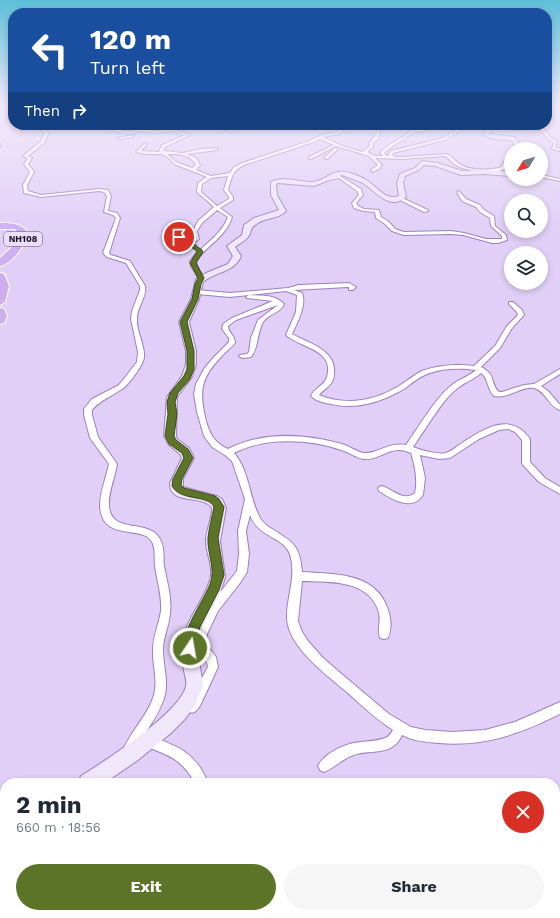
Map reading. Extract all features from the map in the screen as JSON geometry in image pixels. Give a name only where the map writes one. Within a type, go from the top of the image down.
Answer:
[{"type":"highway","name":"NH108","points":[[0,226],[14,226],[22,230],[24,236],[16,250],[0,263]]},
{"type":"highway","points":[[0,276],[3,280],[4,288],[0,302]]},
{"type":"highway","points":[[0,311],[0,321]]},
{"type":"street","points":[[33,150],[25,156],[30,158],[26,164],[32,172],[25,185],[26,192],[41,196],[99,190],[106,191],[109,196],[106,212],[115,214],[118,218],[106,253],[109,256],[128,262],[131,269],[143,285],[143,290],[133,322],[141,348],[140,362],[121,387],[94,401],[88,409],[88,415],[94,438],[112,464],[105,505],[106,516],[115,525],[121,528],[145,530],[155,538],[158,544],[160,567],[166,599],[165,615],[158,648],[160,694],[126,756]]},
{"type":"street","points":[[140,150],[138,152],[163,154],[204,150]]},
{"type":"street","points":[[160,150],[163,154],[171,158],[175,163],[209,177]]},
{"type":"street","points":[[190,244],[197,239],[195,231],[200,222],[216,208],[231,200],[231,196],[226,190],[231,174],[235,168],[286,150]]},
{"type":"street","points":[[310,158],[327,150]]},
{"type":"street","points":[[326,158],[333,150]]},
{"type":"street","points":[[352,150],[372,156],[387,158],[442,154],[452,158],[462,167],[490,170],[501,169],[504,164]]},
{"type":"street","points":[[367,150],[364,152],[372,156],[380,166],[372,171]]},
{"type":"street","points":[[385,150],[382,153],[387,158]]},
{"type":"street","points":[[395,158],[390,154],[399,150]]},
{"type":"street","points":[[184,153],[195,159],[198,163],[197,167],[193,170]]},
{"type":"street","points":[[402,199],[403,196],[400,183],[402,175],[417,169],[422,163],[436,164],[461,173],[486,172],[504,173]]},
{"type":"street","points":[[324,181],[337,174],[346,173],[365,182],[386,198],[396,200],[402,199],[426,211]]},
{"type":"street","points":[[201,278],[193,263],[200,252],[223,231],[230,219],[230,216],[216,208],[199,192],[200,183],[209,177],[231,174]]},
{"type":"street","points":[[95,778],[147,741],[177,715],[188,702],[193,690],[194,679],[190,648],[192,633],[215,586],[219,570],[214,551],[213,538],[218,513],[218,504],[212,499],[192,495],[178,489],[176,483],[188,458],[185,451],[173,442],[170,436],[172,397],[187,377],[190,369],[191,351],[184,322],[197,292],[198,284],[201,278],[224,269],[233,263],[237,256],[231,246],[245,236],[247,228],[257,220],[279,214],[284,211],[274,195],[274,182],[283,180],[314,184],[340,177],[361,192],[360,198],[354,203],[356,207],[363,210],[377,211],[378,217],[397,232],[411,234],[457,232],[486,241],[504,240],[504,236],[492,226],[492,216],[484,212],[478,206],[464,200],[459,192]]},
{"type":"street","points":[[548,178],[559,181]]},
{"type":"street","points":[[179,222],[175,229],[176,233],[190,244],[198,248],[200,252]]},
{"type":"street","points":[[230,295],[290,290],[299,287],[349,285],[353,286],[351,289]]},
{"type":"street","points":[[290,290],[300,294],[302,298],[290,335],[317,349],[330,361],[332,367],[330,380],[316,393],[317,397],[336,403],[349,404],[371,401],[398,389],[429,371],[478,369],[489,376],[492,390],[497,394],[506,394],[536,386],[560,371]]},
{"type":"street","points":[[197,292],[267,298],[279,301]]},
{"type":"street","points":[[242,356],[248,356],[252,353],[254,338],[260,321],[280,307],[281,304],[279,301]]},
{"type":"street","points":[[279,301],[234,319],[225,325],[225,329],[232,338],[232,343],[216,356],[198,390],[200,410],[206,433],[210,441],[215,446],[229,452],[234,457],[255,518],[260,525],[289,545],[293,550],[297,564],[297,576],[292,621],[303,643],[310,653],[324,666],[400,727],[418,735],[448,739],[470,739],[492,736],[538,719],[560,708]]},
{"type":"street","points":[[411,449],[445,396],[455,386],[471,378],[498,347],[509,327],[521,315],[520,311],[511,303]]},
{"type":"street","points":[[536,386],[540,388],[552,403],[560,408]]},
{"type":"street","points":[[229,452],[245,443],[264,439],[317,442],[340,447],[366,457],[390,448],[411,449],[439,456],[447,456],[495,428],[509,426],[520,432],[526,439],[526,463],[542,480],[560,491]]},
{"type":"street","points":[[382,489],[396,498],[403,500],[412,500],[419,495],[421,480],[417,458],[411,449]]},
{"type":"street","points":[[177,715],[188,710],[196,702],[212,670],[213,664],[201,648],[201,640],[207,622],[214,608],[242,572],[244,554],[242,531],[249,499]]},
{"type":"street","points":[[297,576],[345,579],[370,591],[380,601],[386,616],[387,625],[384,634]]},
{"type":"street","points":[[324,766],[337,756],[352,749],[387,744],[395,738],[400,727]]},
{"type":"street","points":[[147,741],[162,746],[182,756],[192,767],[199,778]]},
{"type":"route","points":[[179,237],[198,248],[200,252],[195,257],[193,263],[201,278],[198,284],[195,299],[184,322],[191,351],[192,359],[190,369],[187,377],[174,393],[171,402],[172,422],[170,436],[173,442],[182,448],[188,455],[187,463],[176,483],[176,486],[181,491],[192,495],[212,499],[218,504],[219,507],[213,538],[214,551],[219,570],[217,581],[194,626],[190,648]]}]
